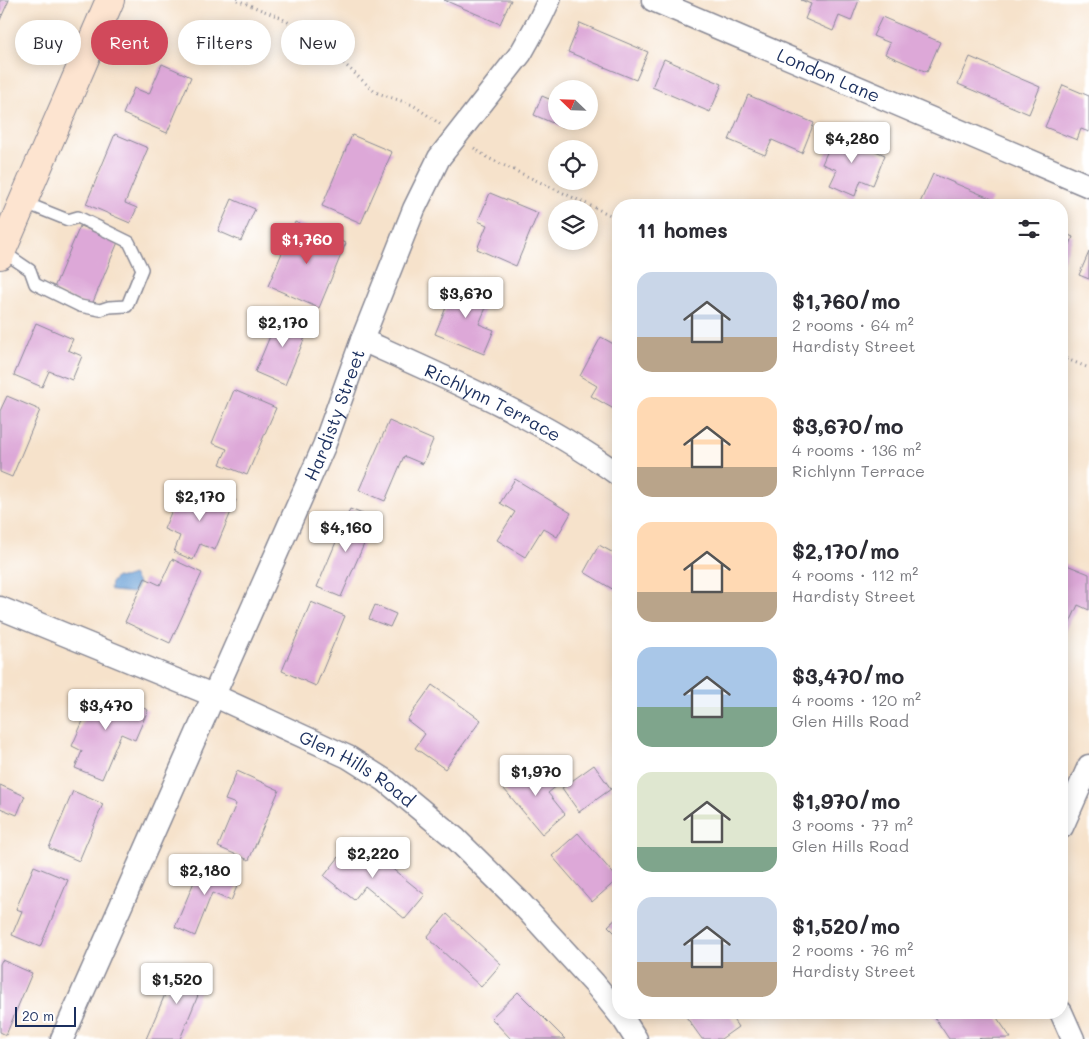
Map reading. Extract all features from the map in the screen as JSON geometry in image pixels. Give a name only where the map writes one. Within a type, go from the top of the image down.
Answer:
[{"type":"main road","points":[[1,253],[110,0]]},
{"type":"street","name":"Hardisty Street","points":[[62,1039],[324,446],[362,340],[414,209],[439,158],[521,53],[549,0]]},
{"type":"street","name":"London Lane","points":[[653,0],[1089,186]]},
{"type":"street","name":"Richlynn Terrace","points":[[362,340],[478,392],[539,424],[612,470]]},
{"type":"street","name":"Glen Hills Road","points":[[0,608],[215,696],[348,757],[386,781],[456,839],[517,899],[594,982],[612,1005]]},
{"type":"street","points":[[1068,813],[1089,766]]},
{"type":"street","name":"Glen Hills Road","points":[[623,1019],[636,1039]]},
{"type":"street","points":[[1064,1019],[1073,1039]]},
{"type":"lane","points":[[1,253],[30,270],[35,284],[80,306],[100,310],[109,307],[126,306],[142,269],[129,242],[78,217],[68,220],[23,202]]},
{"type":"path","points":[[237,0],[279,17],[316,38],[375,92],[413,105],[488,158],[612,216]]},
{"type":"path","points":[[1068,359],[1089,368]]},
{"type":"water","points":[[133,575],[138,583],[133,593],[112,591],[110,588],[111,583],[116,577],[124,578]]},
{"type":"building","points":[[0,0],[9,0],[0,20]]},
{"type":"building","points":[[444,0],[511,0],[500,24]]},
{"type":"building","points":[[801,0],[859,0],[851,21],[839,16],[833,31],[805,19],[811,4]]},
{"type":"building","points":[[882,17],[940,42],[927,72],[885,54],[890,43],[873,36]]},
{"type":"building","points":[[580,23],[648,52],[636,80],[568,52]]},
{"type":"building","points":[[970,57],[1040,87],[1029,114],[958,84]]},
{"type":"building","points":[[664,59],[722,84],[710,112],[652,87]]},
{"type":"building","points":[[162,65],[191,77],[167,133],[123,114],[134,88],[149,94]]},
{"type":"building","points":[[1063,85],[1089,96],[1089,132],[1081,129],[1077,140],[1045,127]]},
{"type":"building","points":[[748,95],[814,123],[802,153],[772,140],[765,155],[729,140]]},
{"type":"building","points":[[542,96],[548,99],[548,121],[534,115]]},
{"type":"building","points":[[115,134],[148,148],[125,203],[137,208],[130,223],[86,204]]},
{"type":"building","points":[[835,134],[885,155],[873,185],[861,180],[855,196],[830,185],[837,170],[822,164]]},
{"type":"building","points":[[352,135],[392,152],[361,223],[322,206]]},
{"type":"building","points":[[933,174],[992,199],[922,199]]},
{"type":"building","points":[[490,193],[538,213],[516,266],[477,249],[487,225],[478,221]]},
{"type":"building","points":[[232,199],[255,209],[241,241],[218,231]]},
{"type":"building","points":[[295,222],[346,243],[319,308],[268,286]]},
{"type":"building","points":[[80,226],[118,242],[91,307],[53,290]]},
{"type":"building","points":[[1068,235],[1073,237],[1068,250]]},
{"type":"building","points":[[1089,252],[1089,279],[1079,275]]},
{"type":"building","points":[[457,281],[491,296],[479,324],[494,330],[484,354],[435,334]]},
{"type":"building","points":[[281,310],[311,323],[285,385],[255,372]]},
{"type":"building","points":[[36,323],[73,339],[68,350],[82,356],[72,380],[49,371],[42,387],[14,375]]},
{"type":"building","points":[[601,337],[612,343],[612,408],[591,396],[597,386],[580,376]]},
{"type":"building","points":[[234,390],[276,408],[247,475],[220,464],[227,449],[212,443]]},
{"type":"building","points":[[7,396],[40,410],[12,477],[0,472],[0,411]]},
{"type":"building","points":[[389,421],[433,440],[423,464],[404,456],[385,501],[359,490]]},
{"type":"building","points":[[515,479],[571,513],[557,537],[543,528],[525,557],[497,540],[515,512],[500,503]]},
{"type":"building","points":[[202,486],[236,500],[215,550],[200,544],[193,560],[174,552],[180,536],[164,529],[175,503],[192,510]]},
{"type":"building","points":[[350,509],[375,519],[341,597],[317,587]]},
{"type":"building","points":[[599,545],[612,552],[612,589],[584,572]]},
{"type":"building","points":[[172,559],[202,573],[170,643],[125,622],[145,578],[160,585]]},
{"type":"building","points":[[1068,565],[1089,574],[1089,610],[1078,605],[1068,627]]},
{"type":"building","points":[[311,602],[345,616],[316,686],[282,671]]},
{"type":"building","points":[[375,605],[396,614],[390,627],[369,619]]},
{"type":"building","points":[[432,685],[481,720],[445,769],[415,748],[425,734],[407,720]]},
{"type":"building","points":[[97,689],[148,710],[135,740],[121,734],[102,779],[75,768],[82,751],[72,746]]},
{"type":"building","points":[[538,761],[558,785],[548,793],[565,814],[542,834],[504,789]]},
{"type":"building","points":[[594,765],[611,789],[579,812],[562,788]]},
{"type":"building","points":[[237,771],[279,790],[249,860],[218,847],[236,804],[225,800]]},
{"type":"building","points":[[0,785],[25,796],[17,815],[0,808]]},
{"type":"building","points":[[73,791],[103,804],[79,861],[49,848]]},
{"type":"building","points":[[578,833],[612,872],[612,884],[592,902],[552,856]]},
{"type":"building","points":[[354,838],[425,895],[405,919],[365,886],[354,900],[324,876]]},
{"type":"building","points":[[202,863],[240,879],[231,901],[212,893],[195,936],[175,927]]},
{"type":"building","points":[[34,866],[68,880],[40,947],[12,935],[22,911],[16,909]]},
{"type":"building","points":[[447,914],[501,964],[481,987],[427,937]]},
{"type":"building","points":[[2,960],[32,973],[6,1035],[0,1032],[0,964]]},
{"type":"building","points":[[178,964],[206,976],[180,1039],[146,1039]]},
{"type":"building","points":[[518,992],[565,1039],[511,1039],[491,1018]]},
{"type":"building","points":[[688,1019],[733,1019],[738,1027],[721,1039],[702,1039]]},
{"type":"building","points":[[936,1019],[998,1019],[1011,1038],[949,1039]]}]
